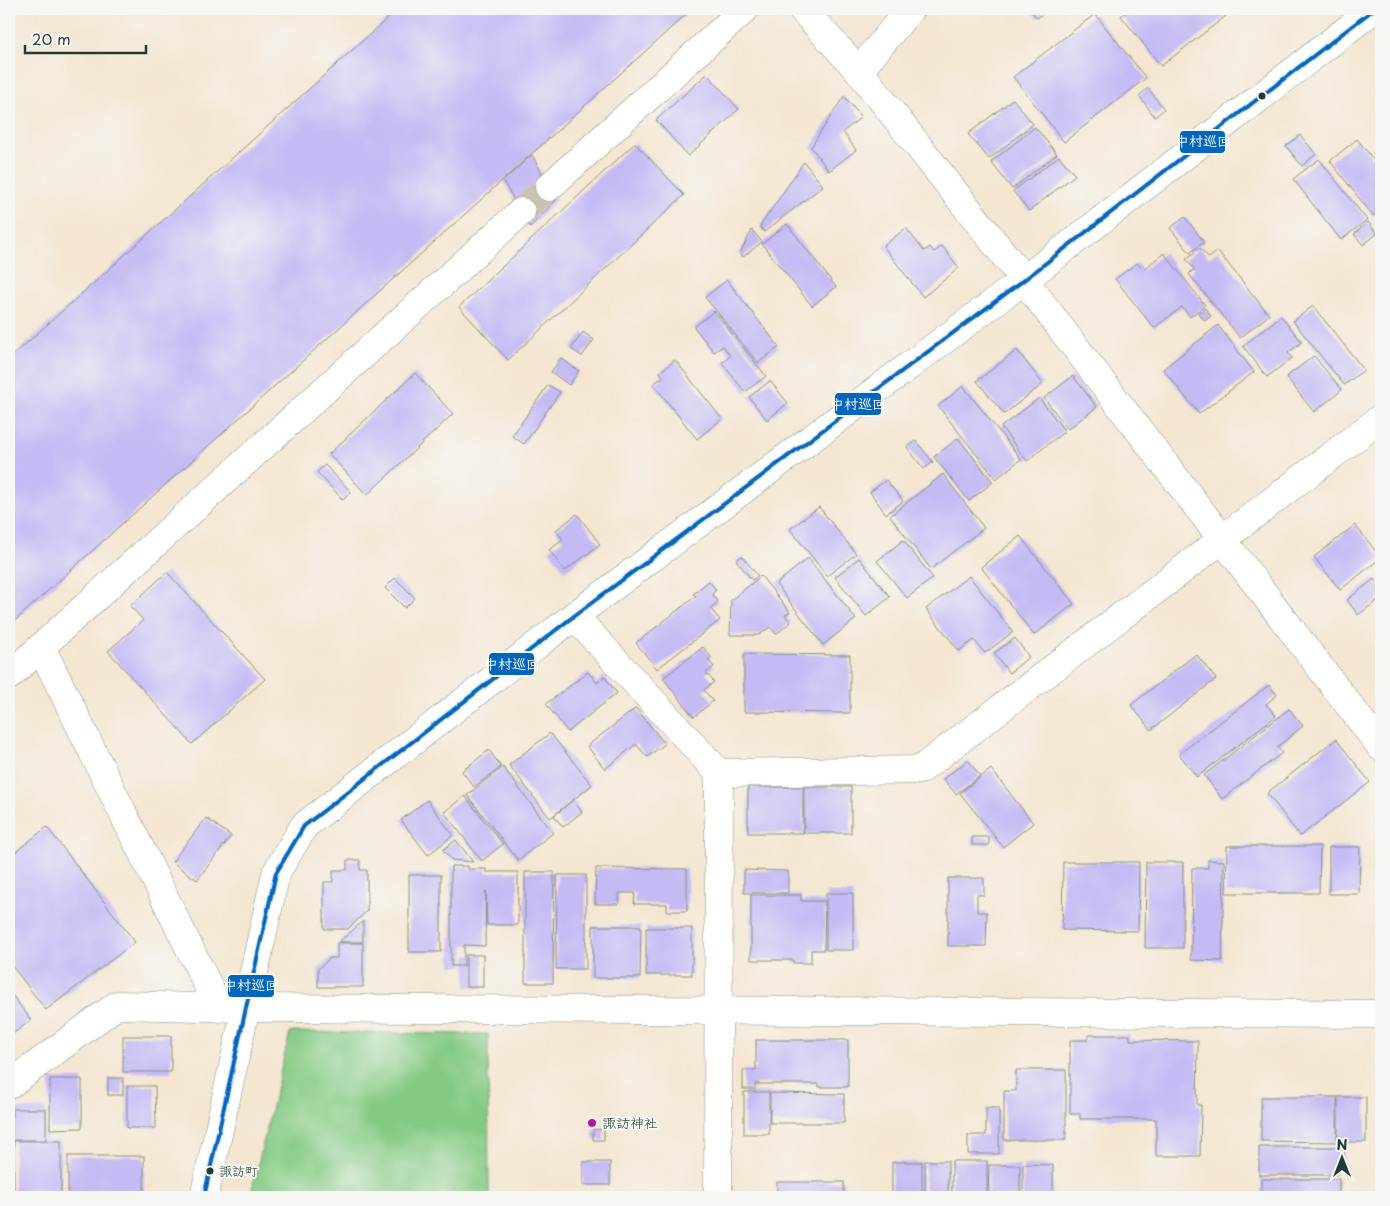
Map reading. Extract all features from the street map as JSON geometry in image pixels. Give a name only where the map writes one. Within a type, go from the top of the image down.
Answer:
[{"type":"street","points":[[549,187],[745,9]]},
{"type":"street","points":[[802,9],[859,71],[1024,280],[1381,747]]},
{"type":"street","points":[[859,71],[910,9]]},
{"type":"street","points":[[204,1197],[232,1008],[276,873],[304,826],[574,616],[1024,280],[1374,9]]},
{"type":"street","points":[[9,676],[521,212]]},
{"type":"street","points":[[719,773],[920,770],[1381,418]]},
{"type":"street","points":[[574,616],[719,773],[718,1197]]},
{"type":"street","points":[[41,647],[232,1008]]},
{"type":"street","points":[[9,1085],[117,1005],[232,1008],[1381,1014]]},
{"type":"green space","points":[[290,1032],[488,1034],[489,1197],[250,1197]]},
{"type":"building","points":[[398,9],[692,9],[9,626],[9,359]]},
{"type":"building","points":[[1029,9],[1049,9],[1037,18]]},
{"type":"building","points":[[1130,9],[1220,9],[1226,16],[1161,66],[1121,16]]},
{"type":"building","points":[[1095,14],[1146,78],[1064,142],[1013,77]]},
{"type":"building","points":[[707,74],[739,109],[688,156],[656,120]]},
{"type":"building","points":[[1148,88],[1164,109],[1155,117],[1139,96]]},
{"type":"building","points":[[844,96],[861,117],[843,132],[856,150],[829,171],[811,147]]},
{"type":"building","points":[[1013,99],[1033,124],[989,159],[968,134]]},
{"type":"building","points":[[1035,127],[1057,154],[1012,189],[991,162]]},
{"type":"building","points":[[1300,135],[1316,154],[1302,166],[1286,146]]},
{"type":"building","points":[[1357,139],[1381,169],[1381,210],[1373,216],[1330,161]]},
{"type":"building","points":[[635,143],[684,195],[508,360],[459,307]]},
{"type":"building","points":[[532,155],[556,200],[530,227],[503,181]]},
{"type":"building","points":[[1059,156],[1075,175],[1029,211],[1013,191]]},
{"type":"building","points":[[1319,159],[1367,220],[1341,240],[1293,179]]},
{"type":"building","points":[[804,162],[823,186],[764,232],[760,226]]},
{"type":"building","points":[[1185,217],[1204,242],[1190,253],[1170,228]]},
{"type":"building","points":[[1368,222],[1377,234],[1363,245],[1354,234]]},
{"type":"building","points":[[787,224],[836,287],[812,306],[762,244]]},
{"type":"building","points":[[906,228],[924,251],[930,247],[934,252],[942,246],[959,268],[923,297],[883,246]]},
{"type":"building","points":[[752,230],[762,242],[743,257],[740,253]]},
{"type":"building","points":[[1200,248],[1209,258],[1218,251],[1269,315],[1240,338],[1189,274],[1194,269],[1186,259]]},
{"type":"building","points":[[1164,253],[1205,305],[1190,317],[1182,307],[1154,328],[1115,279],[1137,263],[1143,270]]},
{"type":"building","points":[[727,280],[779,347],[758,363],[705,297]]},
{"type":"building","points":[[1313,306],[1364,370],[1344,385],[1293,321]]},
{"type":"building","points":[[1205,308],[1211,316],[1205,321],[1198,313]]},
{"type":"building","points":[[714,311],[766,376],[745,392],[722,363],[730,356],[723,346],[714,352],[694,327]]},
{"type":"building","points":[[1281,316],[1302,342],[1288,353],[1292,358],[1267,377],[1243,346]]},
{"type":"building","points":[[1218,325],[1254,372],[1199,414],[1163,369]]},
{"type":"building","points":[[583,332],[594,340],[582,356],[571,349]]},
{"type":"building","points":[[1017,350],[1043,384],[1004,414],[977,381]]},
{"type":"building","points":[[1314,356],[1342,390],[1314,412],[1286,377]]},
{"type":"building","points":[[561,358],[579,371],[569,385],[551,372]]},
{"type":"building","points":[[675,360],[722,419],[697,439],[653,384],[663,377],[660,372]]},
{"type":"building","points":[[415,373],[453,414],[367,495],[329,454]]},
{"type":"building","points":[[1073,376],[1097,407],[1068,429],[1044,398]]},
{"type":"building","points":[[770,381],[788,403],[767,420],[749,397]]},
{"type":"building","points":[[548,385],[560,392],[524,444],[512,436]]},
{"type":"building","points":[[963,386],[1021,459],[996,479],[938,406]]},
{"type":"building","points":[[1039,398],[1065,431],[1027,461],[1001,427]]},
{"type":"building","points":[[958,438],[993,482],[969,501],[934,457]]},
{"type":"building","points":[[916,441],[933,462],[924,469],[907,447]]},
{"type":"building","points":[[325,465],[351,492],[343,500],[317,472]]},
{"type":"building","points":[[943,474],[984,528],[931,569],[890,516]]},
{"type":"building","points":[[886,480],[903,501],[886,514],[870,492]]},
{"type":"building","points":[[819,507],[856,554],[827,576],[790,529]]},
{"type":"building","points":[[577,514],[600,544],[565,571],[549,550],[563,540],[556,530]]},
{"type":"building","points":[[1355,525],[1381,558],[1340,590],[1314,557]]},
{"type":"building","points":[[1020,536],[1074,604],[1034,635],[981,567]]},
{"type":"building","points":[[903,540],[933,578],[907,598],[877,561]]},
{"type":"building","points":[[742,556],[758,576],[752,580],[736,560]]},
{"type":"building","points":[[808,558],[856,619],[823,645],[776,584]]},
{"type":"building","points":[[859,558],[890,597],[866,616],[835,577]]},
{"type":"building","points":[[167,572],[265,679],[192,744],[108,651],[143,620],[130,606]]},
{"type":"building","points":[[761,576],[790,612],[785,615],[791,622],[776,634],[770,627],[759,635],[730,635],[731,600]]},
{"type":"building","points":[[969,576],[1013,632],[985,653],[974,640],[959,651],[926,609]]},
{"type":"building","points":[[395,578],[415,598],[405,608],[385,588]]},
{"type":"building","points":[[1374,579],[1381,589],[1381,598],[1358,615],[1347,600]]},
{"type":"building","points":[[709,581],[716,590],[712,594],[718,602],[710,608],[720,620],[657,669],[636,643],[696,596],[693,594]]},
{"type":"building","points":[[1015,638],[1029,657],[1009,673],[994,653]]},
{"type":"building","points":[[703,647],[711,657],[708,660],[714,667],[706,673],[714,682],[704,690],[713,701],[694,717],[663,678]]},
{"type":"building","points":[[744,654],[850,655],[850,713],[744,712]]},
{"type":"building","points":[[1196,654],[1216,679],[1151,730],[1131,705]]},
{"type":"building","points":[[588,672],[597,683],[604,676],[617,693],[568,732],[546,704]]},
{"type":"building","points":[[1269,685],[1277,695],[1266,704],[1276,716],[1197,777],[1179,754]]},
{"type":"building","points":[[636,708],[665,744],[647,757],[636,744],[605,769],[587,746]]},
{"type":"building","points":[[1289,709],[1303,726],[1277,747],[1282,753],[1222,799],[1204,775]]},
{"type":"building","points":[[550,733],[592,785],[550,818],[509,765]]},
{"type":"building","points":[[1336,739],[1370,782],[1300,836],[1267,793]]},
{"type":"building","points":[[489,750],[501,767],[474,787],[462,771]]},
{"type":"building","points":[[968,760],[980,776],[956,794],[943,779]]},
{"type":"building","points":[[503,767],[553,833],[518,860],[467,795]]},
{"type":"building","points":[[991,769],[1033,823],[1003,847],[960,793]]},
{"type":"building","points":[[748,787],[803,787],[803,833],[748,833]]},
{"type":"building","points":[[804,787],[851,787],[851,833],[804,833]]},
{"type":"building","points":[[465,796],[503,844],[482,861],[444,812]]},
{"type":"building","points":[[427,800],[453,835],[428,855],[401,820]]},
{"type":"building","points":[[573,800],[582,812],[563,827],[554,816]]},
{"type":"building","points":[[206,818],[231,836],[197,880],[172,862]]},
{"type":"building","points":[[47,827],[135,942],[46,1010],[9,962],[9,857]]},
{"type":"building","points":[[972,837],[989,837],[989,845],[972,845]]},
{"type":"building","points":[[456,840],[473,862],[452,860],[443,850]]},
{"type":"building","points":[[1227,846],[1320,846],[1319,893],[1226,893]]},
{"type":"building","points":[[1329,847],[1360,847],[1359,894],[1329,894]]},
{"type":"building","points":[[347,860],[360,860],[360,870],[367,870],[367,911],[348,929],[324,929],[324,882],[333,882],[333,870],[347,870]]},
{"type":"building","points":[[1208,860],[1224,861],[1222,961],[1191,960],[1192,868],[1208,868]]},
{"type":"building","points":[[1063,862],[1139,862],[1138,931],[1062,930]]},
{"type":"building","points":[[1146,862],[1183,862],[1183,948],[1145,948]]},
{"type":"building","points":[[451,866],[468,866],[468,869],[486,869],[486,872],[518,872],[518,925],[487,925],[486,891],[485,946],[464,945],[464,966],[451,966]]},
{"type":"building","points":[[596,868],[687,869],[687,911],[667,911],[667,904],[634,904],[635,893],[619,893],[619,904],[595,904]]},
{"type":"building","points":[[744,870],[788,871],[788,893],[744,893]]},
{"type":"building","points":[[525,872],[554,872],[553,983],[525,983]]},
{"type":"building","points":[[409,875],[441,875],[441,952],[409,952]]},
{"type":"building","points":[[557,875],[586,875],[586,969],[556,969]]},
{"type":"building","points":[[948,878],[984,878],[984,895],[977,895],[977,912],[987,912],[986,946],[948,946]]},
{"type":"building","points":[[826,893],[853,893],[853,950],[826,950]]},
{"type":"building","points":[[751,895],[801,895],[801,901],[825,901],[824,950],[811,950],[811,963],[793,963],[793,960],[751,960]]},
{"type":"building","points":[[363,921],[363,942],[339,942]]},
{"type":"building","points":[[593,926],[641,926],[640,978],[593,978]]},
{"type":"building","points":[[646,928],[692,928],[692,975],[646,975]]},
{"type":"building","points":[[337,943],[363,943],[363,987],[318,987],[318,969],[330,958],[337,958]]},
{"type":"building","points":[[466,955],[483,955],[483,987],[466,987]]},
{"type":"building","points":[[9,991],[31,1020],[9,1037]]},
{"type":"building","points":[[1088,1035],[1130,1035],[1130,1040],[1198,1041],[1197,1105],[1201,1105],[1200,1156],[1156,1156],[1156,1119],[1080,1119],[1080,1114],[1070,1114],[1070,1040],[1088,1040]]},
{"type":"building","points":[[123,1036],[171,1036],[171,1072],[123,1072]]},
{"type":"building","points":[[756,1040],[848,1040],[848,1087],[819,1087],[819,1084],[755,1084],[755,1089],[743,1089],[743,1070],[756,1070]]},
{"type":"building","points":[[1016,1070],[1066,1070],[1066,1140],[1004,1140],[1004,1091],[1016,1091]]},
{"type":"building","points":[[108,1078],[123,1078],[123,1095],[108,1095]]},
{"type":"building","points":[[50,1079],[82,1079],[82,1128],[50,1129]]},
{"type":"building","points":[[127,1086],[155,1086],[156,1128],[127,1128]]},
{"type":"building","points":[[744,1092],[769,1092],[769,1134],[744,1134]]},
{"type":"building","points":[[770,1093],[844,1094],[844,1123],[770,1123]]},
{"type":"building","points":[[1261,1097],[1337,1097],[1337,1142],[1261,1141]]},
{"type":"building","points":[[1338,1097],[1366,1097],[1366,1142],[1338,1142]]},
{"type":"building","points":[[986,1108],[999,1108],[999,1154],[968,1154],[968,1135],[986,1135]]},
{"type":"building","points":[[12,1109],[46,1109],[46,1140],[12,1140]]},
{"type":"building","points":[[593,1129],[604,1130],[604,1140],[593,1140]]},
{"type":"building","points":[[14,1141],[61,1141],[61,1197],[14,1197]]},
{"type":"building","points":[[1259,1147],[1336,1147],[1336,1149],[1344,1149],[1343,1170],[1336,1170],[1336,1175],[1259,1175]]},
{"type":"building","points":[[68,1156],[144,1156],[144,1197],[68,1197]]},
{"type":"building","points":[[925,1161],[948,1161],[948,1197],[925,1197]]},
{"type":"building","points":[[952,1161],[987,1161],[987,1197],[952,1197]]},
{"type":"building","points":[[583,1162],[610,1162],[610,1185],[583,1185]]},
{"type":"building","points":[[892,1162],[922,1162],[922,1197],[892,1197]]},
{"type":"building","points":[[1023,1164],[1053,1165],[1053,1197],[1023,1197]]},
{"type":"building","points":[[989,1165],[1020,1165],[1020,1197],[988,1197]]},
{"type":"building","points":[[1261,1179],[1339,1179],[1339,1197],[1261,1197]]},
{"type":"building","points":[[777,1182],[844,1182],[844,1197],[777,1197]]},
{"type":"tunnel","points":[[521,212],[549,187]]},
{"type":"transit line","name":"中村巡回","points":[[204,1197],[276,873],[304,826],[574,616],[1024,280],[1374,9]]},
{"type":"place","name":"諏訪神社","points":[[592,1123]]},
{"type":"place","name":"諏訪町","points":[[210,1171]]}]
